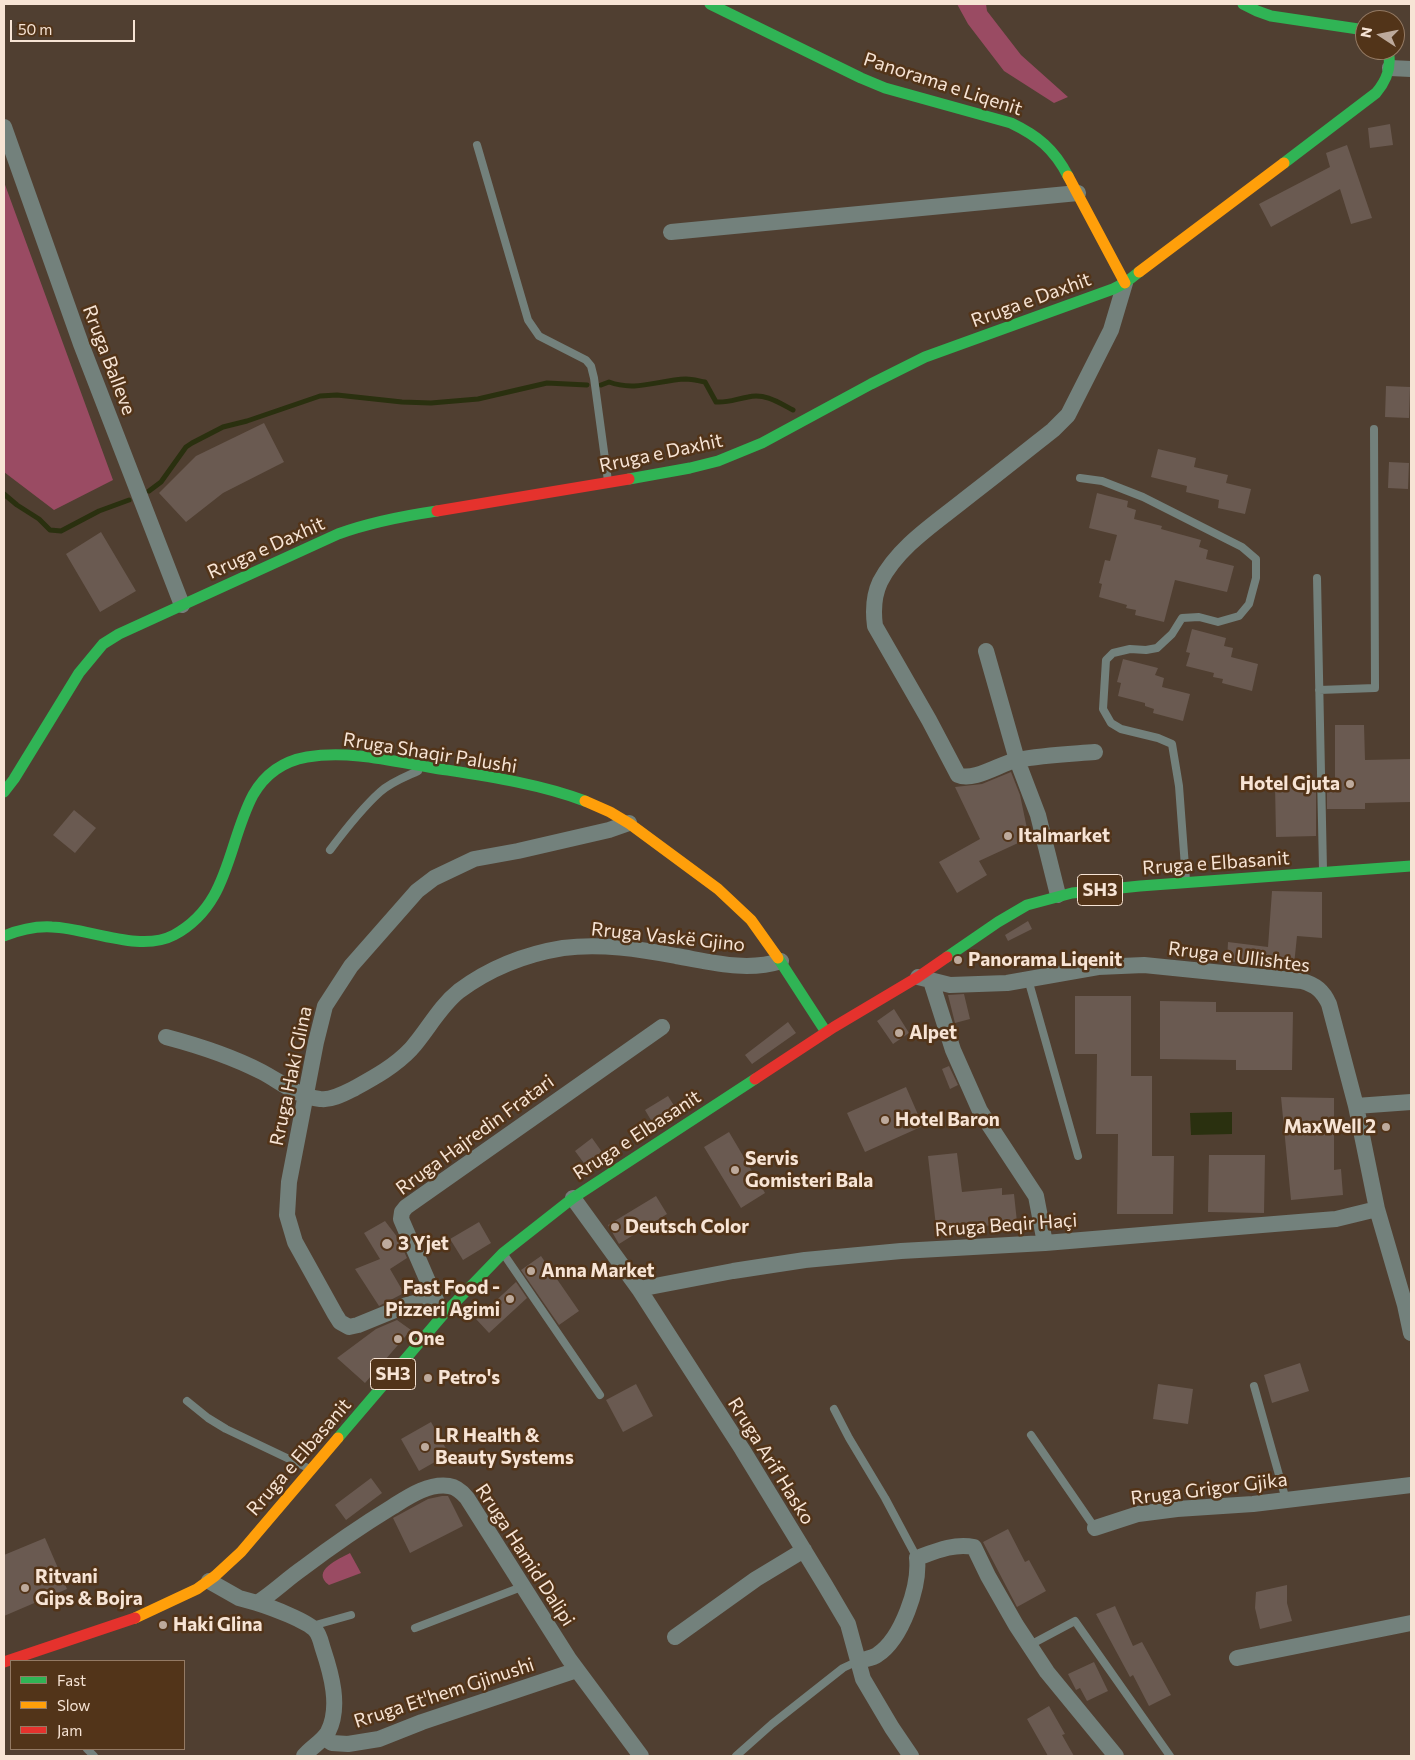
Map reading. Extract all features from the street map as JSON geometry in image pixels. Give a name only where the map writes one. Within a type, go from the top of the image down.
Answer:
[{"type":"street","name":"Panorama e Liqenit","points":[[710,4],[885,88],[1011,123],[1030,132],[1046,143],[1059,159],[1124,283]]},
{"type":"street","points":[[1243,4],[1263,13],[1281,18],[1355,29]]},
{"type":"street","points":[[1390,60],[1390,68],[1411,69]]},
{"type":"street","name":"Rruga e Daxhit","points":[[4,792],[14,779],[79,673],[104,644],[119,634],[338,534],[362,525],[608,483],[718,461],[762,443],[892,372],[925,357],[1124,283],[1370,98],[1387,78],[1390,68]]},
{"type":"street","name":"Rruga Balleve","points":[[4,127],[81,344],[182,605]]},
{"type":"street","points":[[671,232],[1078,193]]},
{"type":"street","points":[[1096,752],[1017,760],[974,776],[962,777],[958,775],[875,626],[873,611],[874,598],[880,583],[888,570],[918,536],[1054,430],[1068,415],[1111,330],[1124,283]]},
{"type":"street","points":[[986,651],[1017,760],[1038,815],[1058,895]]},
{"type":"street","name":"Rruga Shaqir Palushi","points":[[4,936],[16,931],[38,927],[59,927],[140,940],[159,941],[176,934],[194,924],[210,906],[220,885],[247,808],[265,777],[286,762],[323,755],[370,757],[528,786],[579,798],[609,811],[629,823],[704,877],[737,905],[756,925],[826,1032]]},
{"type":"street","name":"Rruga Haki Glina","points":[[434,1298],[407,1305],[358,1325],[349,1326],[340,1322],[295,1242],[288,1215],[289,1182],[316,1042],[325,1006],[351,966],[417,891],[434,878],[474,859],[629,823]]},
{"type":"street","name":"Rruga e Elbasanit","points":[[17,1660],[132,1620],[198,1589],[209,1581],[241,1552],[443,1315],[503,1253],[573,1198],[826,1032],[925,979],[1016,910],[1058,895],[1186,882],[1411,866]]},
{"type":"street","name":"Rruga Vaskë Gjino","points":[[166,1037],[225,1054],[263,1072],[305,1097],[322,1100],[350,1090],[384,1072],[411,1049],[434,1018],[459,992],[491,971],[519,958],[564,948],[594,946],[675,955],[722,965],[748,967],[781,962]]},
{"type":"street","name":"Rruga e Ullishtes","points":[[925,979],[950,985],[1007,982],[1098,967],[1144,965],[1311,984],[1319,988],[1329,1004],[1356,1106],[1377,1209],[1405,1305],[1411,1333]]},
{"type":"street","points":[[925,979],[980,1111],[1036,1196],[1045,1243]]},
{"type":"street","name":"Rruga Hajredin Fratari","points":[[443,1315],[401,1219],[402,1212],[406,1207],[662,1026]]},
{"type":"street","points":[[1356,1106],[1411,1102]]},
{"type":"street","name":"Rruga Arif Hasko","points":[[573,1198],[639,1289],[742,1449],[804,1550],[848,1624],[863,1679],[911,1756]]},
{"type":"street","name":"Rruga Beqir Haçi","points":[[639,1289],[733,1271],[805,1260],[901,1251],[1045,1243],[1336,1218],[1377,1209]]},
{"type":"street","name":"Rruga Grigor Gjika","points":[[1095,1528],[1138,1514],[1286,1500],[1411,1485]]},
{"type":"street","name":"Rruga Hamid Dalipi","points":[[257,1603],[355,1529],[411,1496],[421,1491],[442,1486],[450,1486],[461,1490],[577,1670],[641,1756]]},
{"type":"street","points":[[859,1661],[877,1655],[893,1638],[910,1606],[916,1583],[918,1558],[951,1547],[963,1545],[974,1547],[1016,1625],[1047,1672],[1116,1756]]},
{"type":"street","points":[[675,1637],[756,1579],[804,1550]]},
{"type":"street","points":[[209,1581],[240,1598],[271,1608],[310,1626],[317,1633],[332,1679],[333,1711],[331,1724],[324,1738],[304,1756]]},
{"type":"street","points":[[1237,1658],[1411,1623]]},
{"type":"street","name":"Rruga Et'hem Gjinushi","points":[[324,1738],[332,1743],[348,1744],[379,1739],[422,1722],[577,1670]]},
{"type":"lane","points":[[477,145],[528,320],[539,336],[548,342],[581,356],[591,366],[608,483]]},
{"type":"lane","points":[[1318,690],[1375,688],[1374,429]]},
{"type":"lane","points":[[1080,478],[1102,482],[1144,497],[1242,547],[1256,559],[1256,578],[1250,604],[1239,616],[1218,622],[1199,617],[1182,618],[1172,634],[1158,648],[1146,650],[1130,649],[1113,653],[1106,660],[1103,709],[1111,723],[1172,744],[1179,786],[1186,882]]},
{"type":"lane","points":[[1317,578],[1323,873]]},
{"type":"lane","points":[[330,850],[348,825],[381,791],[426,767]]},
{"type":"lane","points":[[1028,979],[1078,1156]]},
{"type":"lane","points":[[503,1253],[600,1396]]},
{"type":"lane","points":[[1254,1386],[1286,1500]]},
{"type":"lane","points":[[187,1402],[226,1430],[312,1470]]},
{"type":"lane","points":[[834,1409],[918,1558]]},
{"type":"lane","name":"Rruga Grigor Gjika","points":[[1031,1435],[1095,1528]]},
{"type":"lane","points":[[414,1628],[524,1586]]},
{"type":"lane","points":[[310,1626],[351,1615]]},
{"type":"lane","points":[[1030,1644],[1074,1621],[1170,1756]]},
{"type":"lane","points":[[736,1756],[772,1724],[844,1668],[859,1661]]},
{"type":"shaded area","points":[[957,4],[986,4],[987,11],[1021,55],[1068,97],[1054,103],[1004,71],[968,24]]},
{"type":"shaded area","points":[[4,182],[113,480],[54,510],[4,472]]},
{"type":"shaded area","points":[[1232,1112],[1232,1134],[1191,1135],[1190,1113]]},
{"type":"shaded area","points":[[350,1553],[361,1573],[329,1585],[324,1580],[324,1570]]},
{"type":"building","points":[[1390,124],[1393,145],[1370,148],[1368,128]]},
{"type":"building","points":[[1347,145],[1372,218],[1351,224],[1340,189],[1271,227],[1259,204],[1330,167],[1326,153]]},
{"type":"building","points":[[1386,386],[1410,387],[1409,418],[1385,417]]},
{"type":"building","points":[[264,423],[284,462],[223,493],[186,522],[159,493],[196,456]]},
{"type":"building","points":[[1158,449],[1196,458],[1194,467],[1228,475],[1226,483],[1251,489],[1245,514],[1218,508],[1219,500],[1186,492],[1187,486],[1151,477]]},
{"type":"building","points":[[1389,462],[1409,463],[1408,489],[1388,488]]},
{"type":"building","points":[[1097,493],[1128,501],[1127,507],[1136,510],[1134,519],[1162,526],[1161,529],[1201,540],[1199,547],[1208,550],[1206,559],[1234,566],[1227,592],[1175,580],[1164,622],[1135,615],[1136,610],[1126,608],[1127,605],[1099,597],[1102,584],[1099,583],[1105,560],[1110,561],[1117,535],[1089,528]]},
{"type":"building","points":[[101,532],[136,591],[100,612],[66,554]]},
{"type":"building","points":[[1192,629],[1226,638],[1224,646],[1233,648],[1231,657],[1258,664],[1252,691],[1222,683],[1223,679],[1213,677],[1214,673],[1186,666],[1190,653],[1186,652]]},
{"type":"building","points":[[1123,659],[1158,668],[1155,675],[1164,678],[1162,687],[1190,694],[1183,721],[1153,713],[1154,709],[1145,706],[1145,703],[1118,696],[1121,683],[1117,682]]},
{"type":"building","points":[[1335,725],[1364,725],[1365,760],[1411,759],[1411,802],[1365,803],[1365,809],[1327,809],[1327,782],[1335,782]]},
{"type":"building","points":[[1011,772],[1020,795],[1029,838],[979,861],[987,875],[957,893],[939,862],[980,839],[955,787],[982,784]]},
{"type":"building","points":[[1316,783],[1316,836],[1276,837],[1275,784]]},
{"type":"building","points":[[74,810],[96,828],[75,853],[53,835]]},
{"type":"building","points":[[1272,891],[1322,892],[1322,938],[1297,936],[1294,965],[1266,963],[1265,965],[1227,961],[1228,942],[1268,947]]},
{"type":"building","points":[[1028,921],[1032,929],[1008,941],[1005,935]]},
{"type":"building","points":[[964,994],[970,1019],[955,1023],[948,995]]},
{"type":"building","points":[[1075,996],[1131,996],[1131,1076],[1152,1076],[1152,1156],[1174,1156],[1173,1214],[1117,1214],[1118,1134],[1096,1134],[1097,1054],[1075,1054]]},
{"type":"building","points":[[1160,1001],[1216,1002],[1216,1012],[1293,1012],[1292,1070],[1236,1070],[1236,1060],[1160,1059]]},
{"type":"building","points":[[894,1009],[909,1033],[893,1044],[877,1021]]},
{"type":"building","points":[[788,1022],[796,1033],[752,1064],[745,1055]]},
{"type":"building","points":[[949,1066],[958,1085],[950,1089],[942,1069]]},
{"type":"building","name":"Hotel Baron","points":[[906,1087],[923,1126],[865,1152],[847,1113]]},
{"type":"building","points":[[668,1096],[678,1112],[655,1127],[645,1110]]},
{"type":"building","points":[[1281,1097],[1334,1098],[1334,1170],[1341,1169],[1343,1195],[1291,1200]]},
{"type":"building","name":"Servis Gomisteri Bala","points":[[729,1132],[765,1193],[741,1208],[704,1147]]},
{"type":"building","points":[[592,1138],[607,1159],[589,1170],[575,1151]]},
{"type":"building","points":[[957,1153],[962,1192],[1002,1188],[1002,1195],[1014,1194],[1017,1222],[985,1226],[984,1221],[936,1226],[928,1156]]},
{"type":"building","points":[[1209,1155],[1265,1155],[1264,1213],[1208,1212]]},
{"type":"building","points":[[656,1196],[667,1214],[619,1244],[608,1225]]},
{"type":"building","points":[[385,1221],[398,1238],[407,1258],[390,1269],[404,1293],[379,1306],[355,1269],[380,1259],[364,1233]]},
{"type":"building","points":[[479,1222],[491,1243],[463,1260],[450,1239]]},
{"type":"building","points":[[541,1256],[579,1311],[559,1325],[521,1270]]},
{"type":"building","points":[[516,1282],[527,1298],[489,1333],[476,1319]]},
{"type":"building","points":[[397,1320],[411,1330],[365,1383],[337,1358],[376,1329]]},
{"type":"building","points":[[1300,1363],[1309,1391],[1272,1403],[1264,1375]]},
{"type":"building","points":[[636,1384],[653,1416],[623,1432],[606,1400]]},
{"type":"building","points":[[1158,1384],[1193,1389],[1188,1424],[1153,1419]]},
{"type":"building","name":"LR Health & Beauty Systems","points":[[431,1422],[449,1454],[419,1471],[401,1439]]},
{"type":"building","points":[[371,1478],[382,1493],[346,1520],[335,1505]]},
{"type":"building","points":[[448,1496],[463,1526],[410,1553],[393,1518],[428,1499]]},
{"type":"building","points":[[1008,1529],[1025,1562],[1029,1560],[1046,1591],[1017,1607],[983,1542]]},
{"type":"building","points":[[45,1538],[67,1589],[4,1616],[4,1555]]},
{"type":"building","points":[[1287,1585],[1287,1603],[1292,1621],[1260,1629],[1255,1608],[1256,1592]]},
{"type":"building","points":[[1115,1606],[1133,1646],[1142,1642],[1171,1695],[1149,1706],[1133,1675],[1130,1677],[1096,1614]]},
{"type":"building","points":[[1094,1662],[1108,1691],[1087,1701],[1080,1688],[1076,1690],[1068,1674]]},
{"type":"building","points":[[1049,1706],[1065,1734],[1062,1735],[1074,1756],[1048,1756],[1027,1719]]},
{"type":"waterway","points":[[601,385],[609,382],[619,385],[638,386],[691,379],[705,382],[716,402],[760,396],[771,399],[793,410]]},
{"type":"waterway","points":[[149,491],[161,482],[186,447],[192,443],[223,427],[247,421],[320,396],[337,395],[431,403],[478,399],[547,383],[587,385]]},
{"type":"waterway","points":[[4,494],[39,519],[50,530],[61,531],[99,511],[129,500]]},
{"type":"traffic: fast","points":[[710,4],[885,88],[1011,123],[1044,144],[1057,158],[1068,176]]},
{"type":"traffic: fast","points":[[1243,4],[1271,16],[1355,29]]},
{"type":"traffic: fast","points":[[1284,163],[1376,93],[1388,73],[1389,60]]},
{"type":"traffic: fast","points":[[629,479],[718,461],[762,443],[925,357],[1113,289],[1125,283],[1139,272]]},
{"type":"traffic: fast","points":[[4,792],[14,779],[79,673],[103,644],[119,634],[338,534],[387,520],[437,511]]},
{"type":"traffic: fast","points":[[4,936],[39,927],[66,928],[130,941],[160,940],[174,935],[192,922],[206,907],[217,890],[225,872],[244,814],[253,795],[263,781],[283,765],[307,757],[323,755],[370,757],[511,781],[548,789],[585,801]]},
{"type":"traffic: fast","points":[[947,957],[998,922],[1027,905],[1072,893],[1140,886],[1411,866]]},
{"type":"traffic: fast","points":[[778,958],[826,1032]]},
{"type":"traffic: fast","points":[[338,1438],[443,1315],[503,1253],[573,1198],[755,1079]]},
{"type":"traffic: slow","points":[[1139,272],[1284,163]]},
{"type":"traffic: slow","points":[[1068,176],[1125,283]]},
{"type":"traffic: slow","points":[[585,801],[610,812],[630,824],[718,889],[751,920],[778,958]]},
{"type":"traffic: slow","points":[[135,1618],[197,1589],[215,1576],[241,1552],[338,1438]]},
{"type":"traffic: jam","points":[[437,511],[629,479]]},
{"type":"traffic: jam","points":[[755,1079],[834,1027],[918,977],[947,957]]},
{"type":"traffic: jam","points":[[4,1662],[135,1618]]},
{"type":"place","name":"Hotel Gjuta","points":[[1350,784]]},
{"type":"place","name":"Italmarket","points":[[1008,836]]},
{"type":"place","name":"Panorama Liqenit","points":[[958,960]]},
{"type":"place","name":"Alpet","points":[[899,1033]]},
{"type":"place","name":"Hotel Baron","points":[[885,1120]]},
{"type":"place","name":"MaxWell 2","points":[[1386,1127]]},
{"type":"place","name":"Servis Gomisteri Bala","points":[[735,1170]]},
{"type":"place","name":"Deutsch Color","points":[[615,1227]]},
{"type":"place","name":"3 Yjet","points":[[387,1244]]},
{"type":"place","name":"Anna Market","points":[[531,1271]]},
{"type":"place","name":"Fast Food - Pizzeri Agimi","points":[[510,1299]]},
{"type":"place","name":"One","points":[[398,1339]]},
{"type":"place","name":"Petro's","points":[[428,1378]]},
{"type":"place","name":"LR Health & Beauty Systems","points":[[425,1447]]},
{"type":"place","name":"Ritvani Gips & Bojra","points":[[25,1588]]},
{"type":"place","name":"Haki Glina","points":[[163,1625]]}]
